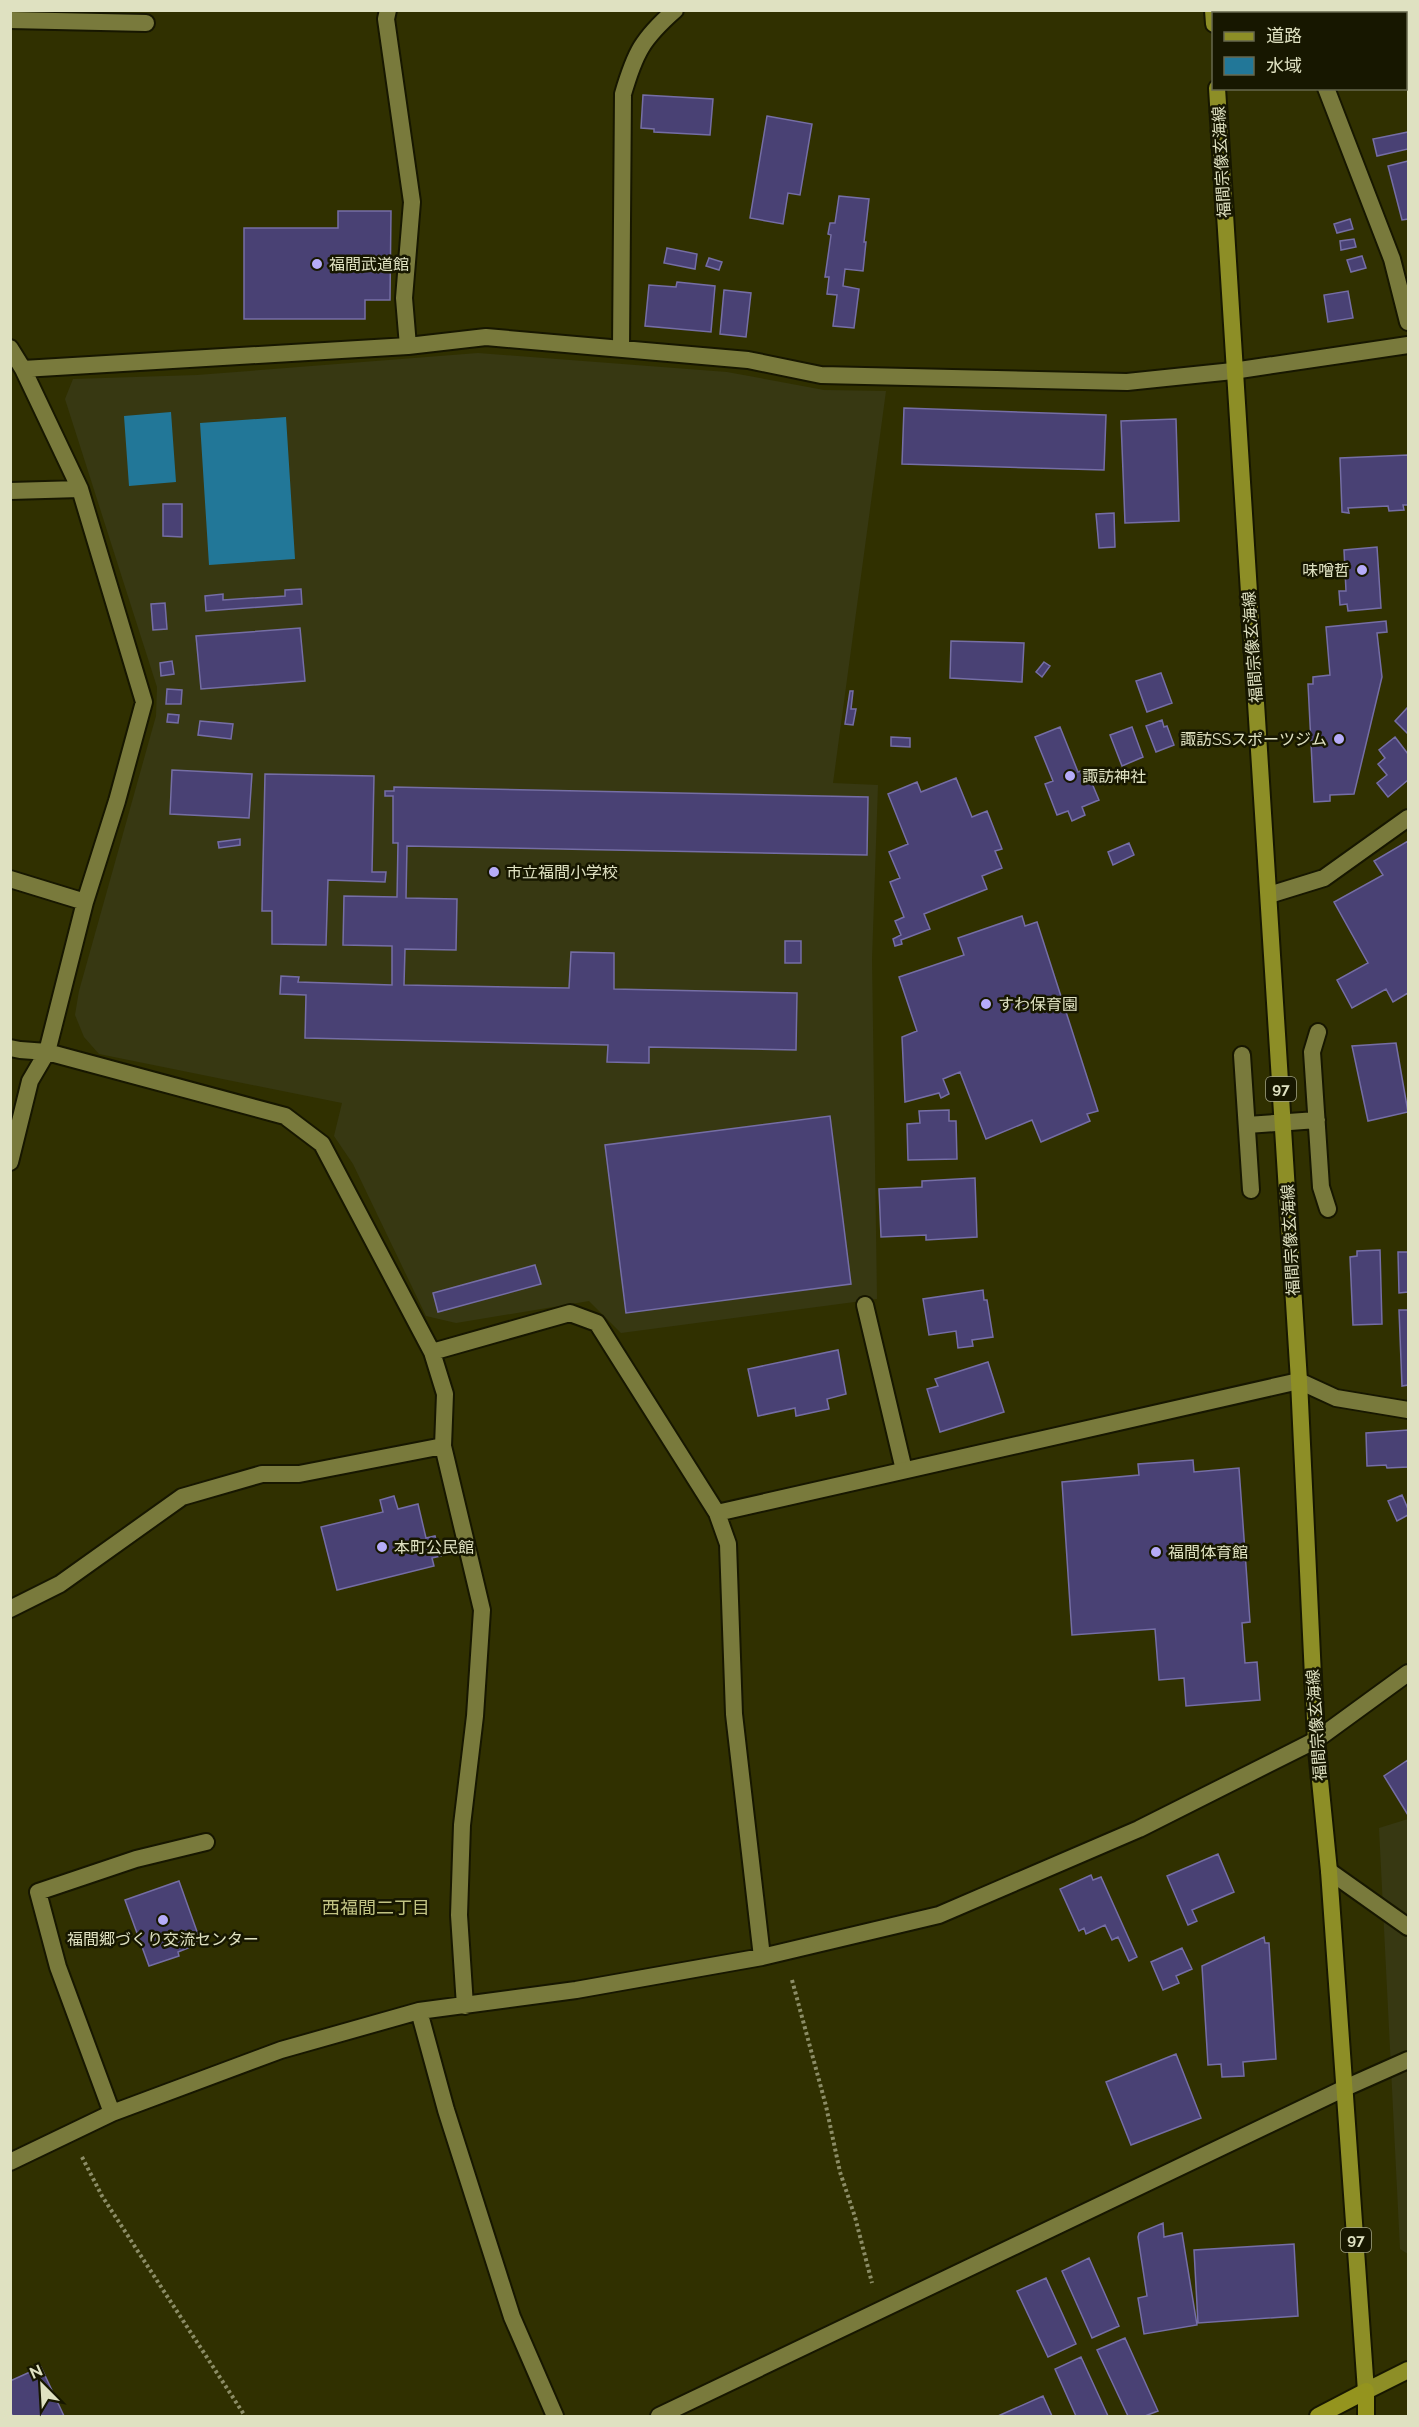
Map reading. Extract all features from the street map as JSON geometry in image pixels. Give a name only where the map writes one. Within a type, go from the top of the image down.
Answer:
[{"type":"highway","points":[[1318,2416],[1366,2391],[1366,2416]]},
{"type":"main road","name":"福間宗像玄海線","points":[[1217,90],[1233,371],[1299,1381],[1316,1740],[1329,1871],[1366,2391]]},
{"type":"main road","points":[[1366,2391],[1408,2370]]},
{"type":"street","points":[[387,10],[393,80],[411,202],[404,298],[408,346]]},
{"type":"street","points":[[621,349],[623,94],[634,58],[654,28],[675,10]]},
{"type":"street","points":[[10,20],[146,23]]},
{"type":"street","points":[[1327,90],[1392,259],[1408,322]]},
{"type":"street","points":[[23,369],[408,346],[486,337],[748,360],[821,375],[1127,382],[1233,371],[1408,345]]},
{"type":"street","points":[[10,348],[23,369],[80,489],[144,702],[117,801],[85,902],[47,1052],[30,1081],[10,1162]]},
{"type":"street","points":[[10,491],[80,489]]},
{"type":"street","points":[[1269,895],[1324,878],[1408,818]]},
{"type":"street","points":[[10,879],[85,902]]},
{"type":"street","points":[[1318,1032],[1312,1052],[1321,1187],[1328,1209]]},
{"type":"street","points":[[10,1048],[47,1052],[285,1116],[322,1144],[432,1352],[445,1394],[443,1446],[482,1610],[475,1716],[462,1825],[459,1915],[465,2006]]},
{"type":"street","points":[[1242,1055],[1251,1190]]},
{"type":"street","points":[[1247,1125],[1317,1120]]},
{"type":"street","points":[[865,1305],[904,1470]]},
{"type":"street","points":[[432,1352],[570,1313],[597,1323],[717,1514],[728,1544],[734,1714],[762,1957]]},
{"type":"street","points":[[717,1514],[1299,1381],[1336,1398],[1408,1410]]},
{"type":"street","points":[[11,1609],[60,1584],[182,1497],[262,1474],[299,1474],[443,1446]]},
{"type":"street","points":[[10,2162],[112,2113],[281,2050],[419,2011],[576,1990],[784,1953],[939,1916],[1139,1829],[1316,1740],[1408,1673]]},
{"type":"street","points":[[112,2113],[58,1967],[38,1892],[136,1859],[206,1842]]},
{"type":"street","points":[[1329,1871],[1408,1927]]},
{"type":"street","points":[[419,2011],[446,2110],[512,2317],[555,2416]]},
{"type":"street","points":[[659,2416],[1408,2060]]},
{"type":"path","points":[[784,1953],[826,2106],[840,2172],[855,2217],[879,2311]]},
{"type":"path","points":[[69,2132],[102,2196],[244,2416]]},
{"type":"shaded area","name":"市立福間小学校","points":[[478,353],[727,372],[824,390],[886,391],[833,783],[878,785],[872,959],[877,1299],[621,1333],[589,1301],[456,1323],[426,1316],[353,1164],[334,1136],[342,1103],[99,1054],[84,1037],[75,1015],[79,991],[156,716],[157,687],[65,399],[73,379],[197,375]]},
{"type":"shaded area","points":[[1408,1819],[1408,2254],[1400,2249],[1379,1828]]},
{"type":"water","points":[[171,412],[176,482],[129,486],[124,416]]},
{"type":"water","points":[[286,417],[295,559],[209,565],[200,423]]},
{"type":"building","points":[[1407,26],[1408,26],[1407,80]]},
{"type":"building","points":[[643,95],[713,99],[710,135],[654,132],[654,129],[641,128]]},
{"type":"building","points":[[767,116],[812,124],[800,195],[788,193],[783,224],[750,218]]},
{"type":"building","points":[[1408,132],[1408,149],[1377,156],[1373,139]]},
{"type":"building","points":[[1408,161],[1408,219],[1402,220],[1388,166]]},
{"type":"building","points":[[839,196],[869,199],[863,271],[845,269],[843,286],[859,289],[854,328],[833,326],[837,295],[827,294],[829,277],[825,277],[831,235],[828,234],[830,223],[835,223]]},
{"type":"building","name":"福間武道館","points":[[338,211],[391,211],[390,300],[365,300],[365,319],[244,319],[244,228],[338,228]]},
{"type":"building","points":[[1350,219],[1353,229],[1337,233],[1334,224]]},
{"type":"building","points":[[1354,239],[1356,247],[1341,250],[1340,241]]},
{"type":"building","points":[[667,248],[697,254],[695,269],[664,263]]},
{"type":"building","points":[[1362,256],[1366,268],[1351,272],[1347,260]]},
{"type":"building","points":[[709,258],[722,262],[719,270],[706,266]]},
{"type":"building","points":[[677,282],[715,286],[711,332],[645,326],[649,285],[676,287]]},
{"type":"building","points":[[724,290],[751,293],[746,337],[720,334]]},
{"type":"building","points":[[1348,291],[1353,318],[1328,322],[1324,295]]},
{"type":"building","points":[[904,408],[1106,415],[1104,470],[902,464]]},
{"type":"building","points":[[1176,419],[1179,521],[1125,523],[1121,421]]},
{"type":"building","points":[[1408,455],[1408,505],[1403,505],[1404,510],[1389,511],[1388,506],[1348,508],[1349,513],[1342,512],[1340,458]]},
{"type":"building","points":[[163,504],[182,504],[182,537],[163,536]]},
{"type":"building","points":[[1114,513],[1115,547],[1099,548],[1096,514]]},
{"type":"building","name":"味噌哲","points":[[1377,547],[1381,608],[1348,611],[1347,604],[1340,605],[1339,591],[1346,591],[1344,550]]},
{"type":"building","points":[[301,589],[302,604],[206,611],[205,596],[223,594],[223,600],[285,596],[285,590]]},
{"type":"building","points":[[165,603],[167,629],[153,630],[151,604]]},
{"type":"building","name":"諏訪SSスポーツジム","points":[[1386,621],[1387,632],[1377,633],[1382,677],[1354,794],[1330,795],[1330,801],[1314,802],[1308,684],[1313,684],[1313,677],[1330,675],[1326,627]]},
{"type":"building","points":[[300,628],[305,681],[201,689],[196,636]]},
{"type":"building","points":[[951,641],[1024,643],[1022,682],[950,678]]},
{"type":"building","points":[[172,661],[174,674],[161,676],[160,663]]},
{"type":"building","points":[[1044,662],[1050,666],[1042,677],[1036,672]]},
{"type":"building","points":[[1161,673],[1172,703],[1147,712],[1136,681]]},
{"type":"building","points":[[167,689],[182,690],[181,704],[166,704]]},
{"type":"building","points":[[850,691],[853,691],[851,709],[856,709],[853,725],[845,724]]},
{"type":"building","points":[[1408,707],[1408,734],[1395,721]]},
{"type":"building","points":[[168,714],[179,715],[178,723],[167,722]]},
{"type":"building","points":[[1162,720],[1164,727],[1167,726],[1174,745],[1156,752],[1146,726]]},
{"type":"building","points":[[200,721],[233,724],[231,739],[198,735]]},
{"type":"building","name":"諏訪神社","points":[[1060,727],[1078,772],[1086,769],[1099,800],[1082,807],[1085,815],[1072,821],[1068,811],[1057,815],[1045,784],[1053,781],[1035,737]]},
{"type":"building","points":[[1132,727],[1143,757],[1122,766],[1110,735]]},
{"type":"building","points":[[891,737],[910,738],[910,747],[891,746]]},
{"type":"building","points":[[1395,737],[1408,754],[1408,780],[1388,797],[1377,783],[1387,775],[1378,764],[1385,758],[1379,750]]},
{"type":"building","points":[[172,770],[252,774],[249,818],[170,814]]},
{"type":"building","points":[[265,774],[374,776],[372,872],[386,872],[385,882],[328,880],[326,945],[272,944],[272,911],[262,911]]},
{"type":"building","points":[[956,778],[972,817],[987,811],[1002,849],[995,851],[1002,868],[982,876],[987,889],[924,914],[930,929],[901,940],[902,944],[895,946],[893,939],[901,935],[895,921],[904,917],[890,882],[900,878],[889,852],[908,844],[888,794],[917,782],[921,792]]},
{"type":"building","points":[[394,787],[868,797],[867,855],[407,846],[406,898],[457,899],[456,950],[405,949],[404,985],[569,988],[571,952],[614,953],[614,989],[797,993],[796,1050],[649,1047],[649,1063],[607,1062],[608,1045],[305,1038],[306,995],[280,994],[281,976],[299,977],[298,982],[392,985],[392,946],[343,945],[344,896],[397,897],[398,843],[393,843],[393,796],[385,796],[385,791],[394,791]]},
{"type":"building","points":[[240,839],[240,845],[219,848],[218,842]]},
{"type":"building","points":[[1408,841],[1408,993],[1393,1002],[1386,989],[1352,1008],[1337,980],[1368,963],[1334,902],[1383,875],[1374,861]]},
{"type":"building","points":[[1129,843],[1134,855],[1113,865],[1108,852]]},
{"type":"building","name":"すわ保育園","points":[[1022,916],[1025,926],[1037,922],[1098,1111],[1087,1114],[1090,1121],[1041,1142],[1032,1120],[986,1139],[960,1072],[943,1079],[949,1094],[941,1098],[939,1093],[905,1102],[902,1037],[917,1031],[899,977],[964,955],[958,938]]},
{"type":"building","points":[[785,941],[801,941],[801,963],[785,963]]},
{"type":"building","points":[[1396,1043],[1408,1112],[1368,1121],[1352,1046]]},
{"type":"building","points":[[949,1110],[949,1121],[956,1121],[957,1159],[908,1160],[907,1124],[920,1123],[919,1111]]},
{"type":"building","points":[[830,1116],[851,1284],[626,1313],[605,1145]]},
{"type":"building","points":[[975,1178],[977,1237],[926,1240],[926,1235],[881,1237],[879,1189],[922,1187],[922,1181]]},
{"type":"building","points":[[1380,1250],[1382,1324],[1353,1325],[1350,1257],[1357,1256],[1357,1251]]},
{"type":"building","points":[[1398,1252],[1408,1252],[1408,1292],[1399,1293]]},
{"type":"building","points":[[535,1265],[541,1284],[438,1312],[433,1293]]},
{"type":"building","points":[[983,1290],[984,1300],[987,1300],[993,1337],[972,1340],[973,1346],[958,1348],[956,1331],[929,1335],[923,1299]]},
{"type":"building","points":[[1399,1310],[1408,1310],[1408,1385],[1402,1386]]},
{"type":"building","points":[[838,1350],[846,1394],[827,1399],[829,1409],[796,1416],[795,1408],[758,1416],[748,1369]]},
{"type":"building","points":[[988,1362],[1004,1412],[940,1432],[927,1389],[938,1386],[935,1379]]},
{"type":"building","points":[[1408,1430],[1408,1467],[1367,1466],[1366,1433]]},
{"type":"building","name":"福間体育館","points":[[1193,1460],[1194,1472],[1239,1468],[1250,1622],[1242,1623],[1245,1663],[1257,1662],[1260,1700],[1186,1706],[1184,1678],[1159,1680],[1155,1629],[1072,1635],[1062,1482],[1139,1475],[1138,1464]]},
{"type":"building","points":[[1402,1495],[1408,1515],[1397,1521],[1388,1501]]},
{"type":"building","name":"本町公民館","points":[[394,1496],[398,1509],[418,1504],[426,1538],[435,1536],[441,1556],[432,1558],[434,1566],[337,1590],[321,1527],[383,1512],[380,1500]]},
{"type":"building","points":[[1408,1760],[1408,1815],[1384,1776]]},
{"type":"building","points":[[1218,1854],[1234,1892],[1192,1910],[1197,1921],[1188,1925],[1167,1876]]},
{"type":"building","points":[[1091,1875],[1093,1880],[1101,1877],[1137,1957],[1129,1961],[1118,1937],[1112,1940],[1105,1925],[1086,1934],[1084,1928],[1079,1931],[1060,1889]]},
{"type":"building","name":"福間郷づくり交流センター","points":[[179,1881],[200,1940],[187,1945],[188,1948],[178,1952],[179,1956],[149,1966],[125,1900]]},
{"type":"building","points":[[1264,1937],[1265,1943],[1269,1943],[1276,2059],[1243,2062],[1244,2076],[1222,2077],[1221,2064],[1208,2065],[1202,1966]]},
{"type":"building","points":[[1182,1948],[1192,1969],[1176,1976],[1179,1983],[1163,1990],[1151,1962]]},
{"type":"building","points":[[1176,2054],[1201,2118],[1131,2145],[1106,2082]]},
{"type":"building","points":[[1163,2223],[1164,2237],[1182,2233],[1197,2325],[1144,2334],[1138,2298],[1147,2296],[1138,2237],[1139,2233]]},
{"type":"building","points":[[1294,2244],[1298,2316],[1198,2323],[1194,2250]]},
{"type":"building","points":[[1089,2258],[1119,2326],[1092,2338],[1062,2271]]},
{"type":"building","points":[[1046,2278],[1076,2344],[1048,2357],[1017,2291]]},
{"type":"building","points":[[1125,2338],[1158,2411],[1145,2416],[1128,2416],[1097,2350]]},
{"type":"building","points":[[1081,2357],[1108,2416],[1076,2416],[1055,2369]]},
{"type":"building","points":[[41,2367],[64,2416],[13,2416],[10,2412],[10,2381]]},
{"type":"building","points":[[1043,2396],[1052,2416],[998,2416]]},
{"type":"place","name":"福間武道館","points":[[317,264]]},
{"type":"place","name":"味噌哲","points":[[1362,570]]},
{"type":"place","name":"諏訪SSスポーツジム","points":[[1339,739]]},
{"type":"place","name":"諏訪神社","points":[[1070,776]]},
{"type":"place","name":"市立福間小学校","points":[[494,872]]},
{"type":"place","name":"すわ保育園","points":[[986,1004]]},
{"type":"place","name":"本町公民館","points":[[382,1547]]},
{"type":"place","name":"福間体育館","points":[[1156,1552]]},
{"type":"place","name":"福間郷づくり交流センター","points":[[163,1920]]},
{"type":"district","name":"西福間二丁目","points":[[376,1908]]}]
